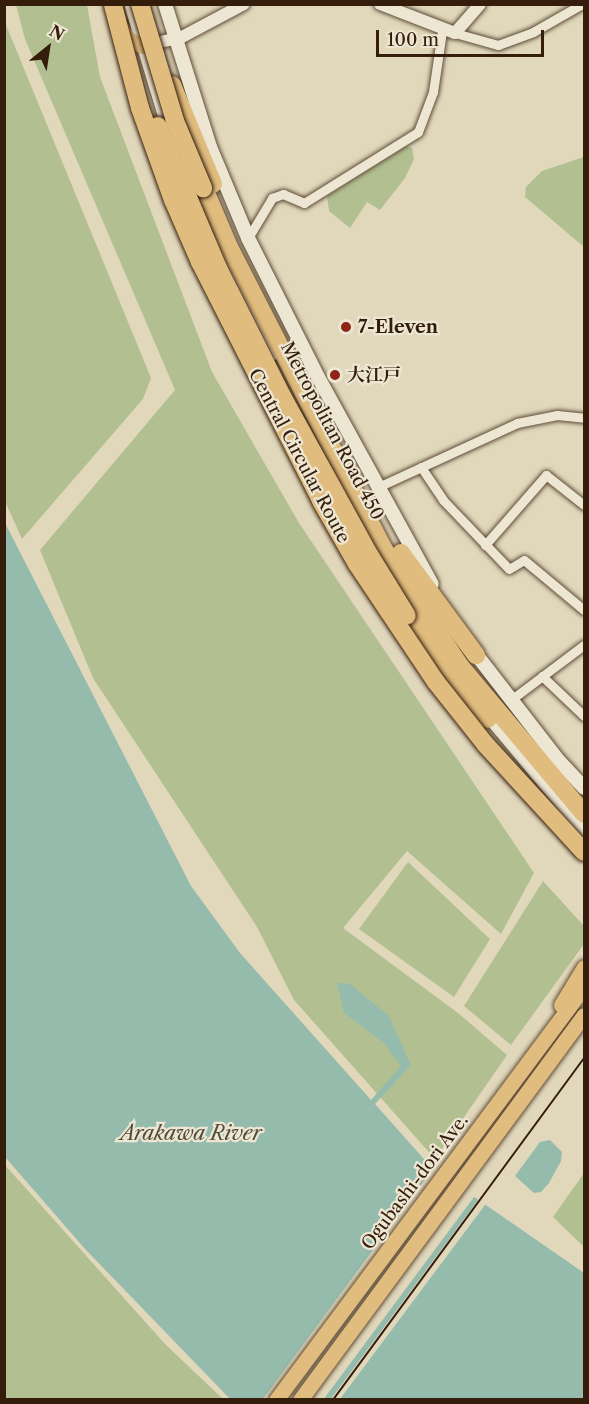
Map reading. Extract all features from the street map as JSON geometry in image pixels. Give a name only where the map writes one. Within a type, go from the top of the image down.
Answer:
[{"type":"highway","name":"Central Circular Route","points":[[112,4],[140,108],[173,200],[200,262],[321,501],[357,564],[436,682],[486,745],[585,854]]},
{"type":"highway","points":[[122,4],[161,135],[218,268],[329,485],[407,616],[453,680],[496,727]]},
{"type":"highway","name":"Central Circular Route","points":[[140,4],[175,122],[203,188],[287,365],[383,548],[460,666],[585,814]]},
{"type":"highway","points":[[150,4],[165,66],[256,278],[385,529],[422,585],[476,655]]},
{"type":"highway","name":"Central Circular Route","points":[[165,66],[203,188]]},
{"type":"highway","points":[[453,680],[473,718]]},
{"type":"main road","points":[[112,4],[127,38],[142,46]]},
{"type":"main road","name":"Metropolitan Road 450","points":[[131,4],[142,46],[177,153],[289,391],[377,552],[496,727],[585,830]]},
{"type":"main road","name":"Metropolitan Road 450","points":[[165,4],[173,40],[210,147],[248,237],[378,486],[476,655],[559,761],[585,788]]},
{"type":"main road","points":[[289,391],[285,405],[289,423],[327,498],[402,621],[473,718],[585,854]]},
{"type":"main road","points":[[532,1058],[585,967]]},
{"type":"main road","name":"Ogubashi-dori Ave.","points":[[276,1400],[585,987]]},
{"type":"main road","name":"Ogubashi-dori Ave.","points":[[300,1400],[585,1015]]},
{"type":"main road","points":[[546,1070],[585,1030]]},
{"type":"street","points":[[142,46],[173,40],[244,4]]},
{"type":"street","points":[[380,4],[449,32],[498,45],[533,32],[582,4]]},
{"type":"street","points":[[248,237],[272,198],[283,194],[304,202],[418,132],[433,92],[449,32],[480,4]]},
{"type":"street","points":[[378,486],[517,423],[557,415],[585,418]]},
{"type":"street","points":[[421,467],[443,500],[509,569],[524,560],[585,610]]},
{"type":"street","points":[[486,545],[546,475],[585,505]]},
{"type":"street","points":[[512,699],[585,645]]},
{"type":"street","points":[[542,676],[585,716]]},
{"type":"shaded area","points":[[16,5],[87,5],[100,77],[212,372],[299,523],[534,873],[501,934],[407,851],[343,928],[458,1013],[507,1055],[435,1159],[294,1000],[257,927],[93,678],[40,550],[175,390],[25,39]]},
{"type":"shaded area","points":[[4,20],[151,378],[143,399],[22,539],[4,499]]},
{"type":"shaded area","points":[[406,146],[412,148],[414,159],[405,178],[380,210],[367,202],[350,228],[329,211],[327,196]]},
{"type":"shaded area","points":[[584,157],[584,247],[525,197],[526,187],[542,171]]},
{"type":"shaded area","points":[[408,862],[490,939],[454,997],[359,929]]},
{"type":"shaded area","points":[[543,881],[584,926],[584,944],[511,1045],[464,1006]]},
{"type":"shaded area","points":[[5,1165],[165,1344],[223,1399],[5,1399]]},
{"type":"shaded area","points":[[584,1173],[584,1247],[553,1217]]},
{"type":"water","name":"Arakawa River","points":[[4,521],[191,886],[240,953],[371,1100],[401,1066],[384,1043],[344,1013],[337,983],[350,984],[389,1016],[411,1065],[375,1104],[431,1167],[584,1273],[584,1399],[230,1399],[86,1250],[5,1157]]},
{"type":"water","points":[[550,1140],[562,1152],[561,1161],[549,1183],[541,1192],[534,1193],[515,1176],[540,1142]]},
{"type":"pier","points":[[435,1166],[477,1193],[323,1400],[263,1399]]},
{"type":"pier","points":[[481,1196],[488,1201],[340,1399],[331,1399]]},
{"type":"tram line","points":[[333,1400],[584,1058]]},
{"type":"place","name":"7-Eleven","points":[[346,327]]},
{"type":"place","name":"大江戸","points":[[335,375]]}]
